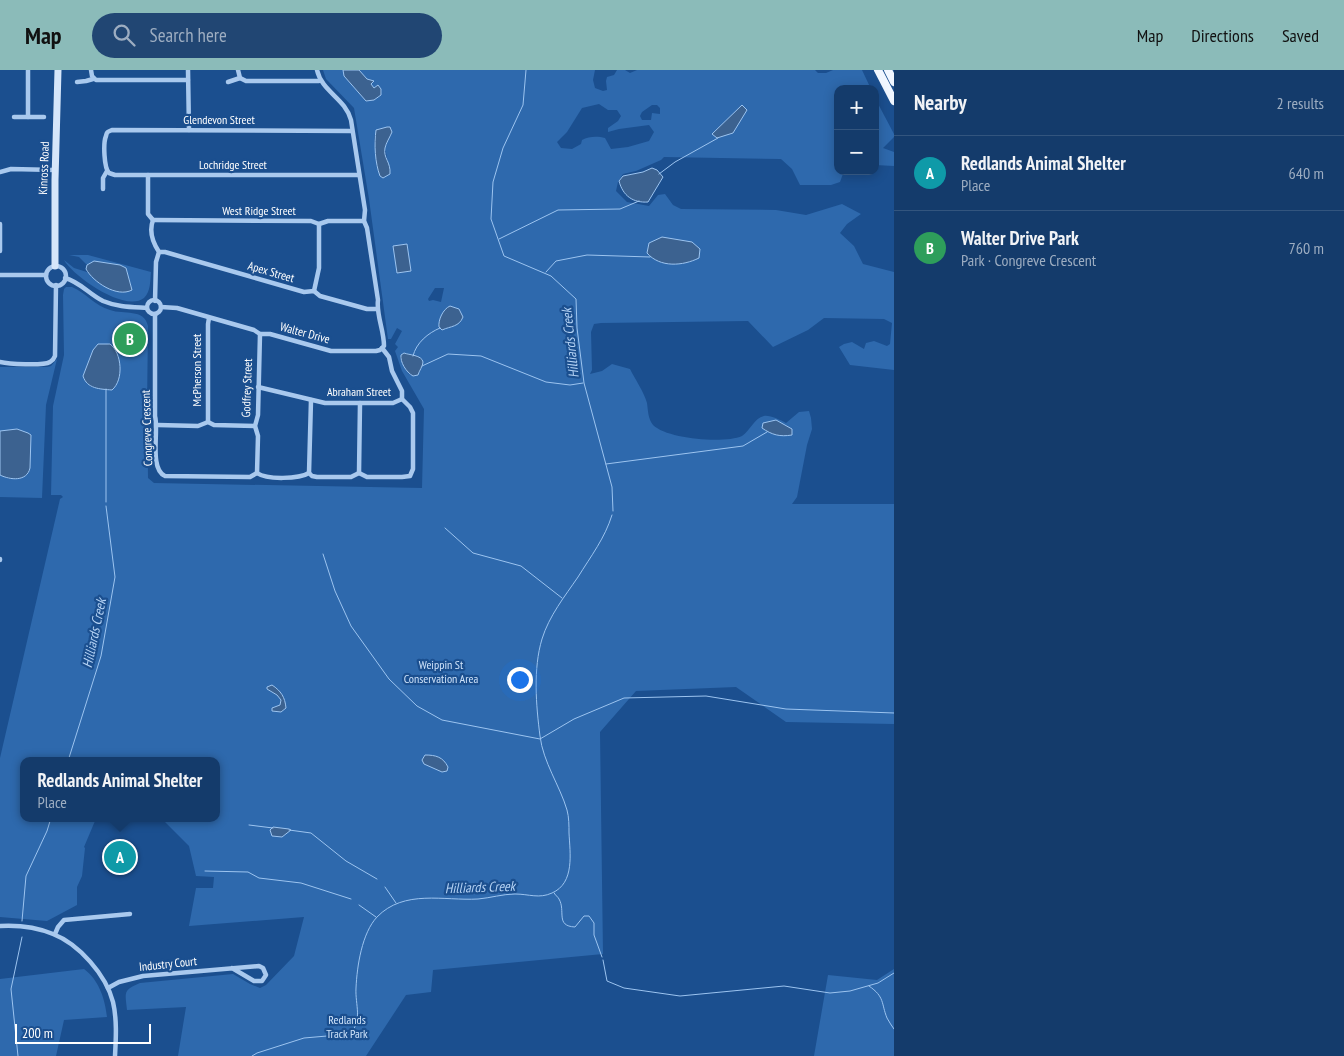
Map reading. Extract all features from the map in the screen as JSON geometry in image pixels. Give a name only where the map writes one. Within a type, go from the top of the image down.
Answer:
[{"type":"main road","points":[[878,70],[894,101]]},
{"type":"main road","points":[[888,70],[894,82]]},
{"type":"street","points":[[28,70],[28,117]]},
{"type":"street","name":"Kinross Road","points":[[55,266],[58,70]]},
{"type":"street","points":[[91,70],[93,79]]},
{"type":"street","points":[[188,70],[189,130]]},
{"type":"street","points":[[238,70],[240,78]]},
{"type":"street","points":[[317,70],[319,80],[349,113],[363,197],[364,221],[368,228],[378,300],[377,309],[381,318],[384,341],[382,348]]},
{"type":"street","points":[[228,82],[240,78],[249,81],[319,80]]},
{"type":"street","points":[[77,82],[86,82],[93,79],[100,81],[188,80]]},
{"type":"street","points":[[14,117],[44,117]]},
{"type":"street","name":"Glendevon Street","points":[[107,172],[105,167],[105,137],[112,130],[352,131]]},
{"type":"street","points":[[0,172],[11,169],[55,170]]},
{"type":"street","points":[[103,190],[103,178],[107,172]]},
{"type":"street","name":"Lochridge Street","points":[[107,172],[115,175],[359,176]]},
{"type":"street","points":[[148,175],[148,214],[153,220],[151,229],[154,244],[159,252],[156,262],[155,301]]},
{"type":"street","name":"West Ridge Street","points":[[153,220],[311,221],[319,224],[328,221],[364,221]]},
{"type":"street","points":[[0,224],[0,251]]},
{"type":"street","points":[[314,291],[319,268],[319,224]]},
{"type":"street","name":"Apex Street","points":[[159,252],[166,252],[304,292],[314,291],[323,297],[367,309],[377,309]]},
{"type":"street","points":[[55,266],[63,269],[65,278],[62,283],[56,285],[50,283],[46,275],[50,268],[55,266]]},
{"type":"street","points":[[0,275],[46,275]]},
{"type":"street","points":[[65,278],[74,280],[104,301],[118,306],[147,308]]},
{"type":"street","points":[[0,362],[7,364],[46,363],[54,358],[56,285]]},
{"type":"street","points":[[147,308],[150,313],[155,314],[160,311],[159,303],[155,301]]},
{"type":"street","points":[[147,308],[150,302],[155,301]]},
{"type":"street","name":"Walter Drive","points":[[161,307],[177,308],[254,330],[260,334],[270,334],[331,351],[376,351],[382,348]]},
{"type":"street","name":"Congreve Crescent","points":[[155,314],[155,416],[158,425],[155,435],[157,468],[163,476],[250,477],[257,473],[268,477],[300,477],[309,473],[317,477],[351,477],[359,473],[367,477],[407,477],[413,472],[412,413],[410,407],[402,400],[402,391],[392,371],[389,357],[382,348]]},
{"type":"street","name":"McPherson Street","points":[[208,422],[209,318]]},
{"type":"street","name":"Godfrey Street","points":[[257,473],[258,436],[255,426],[258,416],[260,334]]},
{"type":"street","name":"Abraham Street","points":[[258,387],[325,403],[393,403],[402,400]]},
{"type":"street","points":[[309,473],[311,400]]},
{"type":"street","points":[[359,473],[360,403]]},
{"type":"street","points":[[158,425],[198,426],[208,422],[214,426],[255,426]]},
{"type":"street","points":[[56,934],[58,927],[64,920],[130,914]]},
{"type":"street","points":[[0,926],[32,928],[56,934],[85,956],[100,974],[113,1002],[116,1022],[115,1056]]},
{"type":"street","name":"Industry Court","points":[[108,988],[119,982],[143,976],[232,968],[259,966],[263,968],[266,975],[262,981],[257,982],[232,968]]},
{"type":"green space","points":[[323,70],[343,70],[344,76],[366,101],[380,97],[381,89],[378,85],[374,88],[371,84],[373,81],[367,79],[359,70],[595,70],[593,80],[595,88],[603,91],[607,90],[607,77],[614,75],[617,70],[625,70],[630,73],[637,70],[815,70],[818,73],[826,73],[833,70],[862,70],[869,85],[834,85],[834,175],[843,175],[840,182],[831,185],[800,185],[792,169],[781,159],[664,157],[636,171],[623,174],[618,182],[616,191],[627,202],[649,206],[658,195],[665,194],[673,205],[681,209],[776,210],[806,215],[842,204],[861,214],[847,224],[840,233],[854,246],[863,264],[894,272],[894,370],[850,365],[839,347],[852,342],[864,349],[866,343],[874,341],[887,346],[890,344],[892,323],[884,319],[824,318],[808,330],[773,347],[748,321],[594,324],[591,332],[592,370],[590,374],[602,371],[612,364],[630,369],[646,399],[651,423],[660,430],[683,437],[710,440],[734,438],[745,434],[761,417],[769,416],[786,423],[799,412],[809,411],[812,429],[797,497],[792,504],[894,504],[894,724],[786,722],[736,687],[636,691],[600,732],[603,954],[433,970],[431,992],[406,995],[366,1056],[178,1056],[186,1007],[127,1010],[126,992],[140,983],[233,974],[260,988],[266,985],[294,956],[304,917],[189,926],[196,888],[213,888],[214,877],[196,876],[189,846],[165,822],[220,822],[220,757],[20,757],[20,822],[95,822],[84,847],[82,876],[77,887],[77,905],[47,921],[0,917],[0,758],[60,499],[63,497],[61,495],[51,495],[53,406],[64,355],[64,289],[72,287],[105,308],[138,314],[146,320],[148,326],[147,408],[144,408],[144,411],[147,411],[148,478],[154,483],[422,488],[424,409],[402,371],[395,351],[398,347],[395,344],[402,331],[397,328],[391,339],[388,339],[369,199],[354,108],[326,79]],"holes":[[[599,104],[608,110],[617,110],[621,116],[618,121],[608,128],[608,132],[649,125],[654,132],[649,141],[628,147],[611,149],[605,138],[596,137],[582,140],[581,144],[572,149],[561,148],[557,142],[567,132],[582,108]],[[652,105],[657,105],[660,108],[660,114],[652,113],[651,120],[642,120],[640,116],[642,112]],[[742,105],[747,110],[713,134]],[[376,130],[392,132],[385,148],[388,163],[377,168],[374,138]],[[435,288],[444,288],[441,302],[429,301],[428,299]],[[115,348],[119,369],[112,390],[91,387],[83,376],[93,350]],[[404,353],[418,356],[422,366],[418,375],[409,374],[400,358]]]},
{"type":"green space","points":[[879,106],[894,134],[894,137],[883,148],[894,152],[894,166],[879,165]]},
{"type":"green space","points":[[69,255],[88,255],[151,272],[148,292],[144,298],[135,301],[125,301],[100,291],[78,275],[64,260],[74,268],[87,272],[101,284],[131,286],[126,268],[107,263],[91,263],[87,265],[79,257]]},
{"type":"green space","points":[[57,359],[46,405],[42,498],[0,497],[0,475],[9,479],[21,478],[17,429],[0,431],[0,367],[47,367],[51,366]]},
{"type":"green space","points":[[84,969],[94,979],[100,990],[105,1003],[107,1017],[64,1020],[56,1056],[0,1056],[0,979]]},
{"type":"green space","points":[[894,969],[894,1056],[814,1056],[828,975],[877,980]]},
{"type":"shaded area","points":[[343,70],[359,70],[367,79],[374,81],[371,84],[374,88],[378,85],[381,89],[381,95],[374,100],[366,101],[344,76]]},
{"type":"shaded area","points":[[742,105],[747,110],[733,133],[717,138],[712,134]]},
{"type":"shaded area","points":[[390,127],[392,132],[385,148],[390,174],[383,178],[380,176],[377,165],[375,135],[376,130]]},
{"type":"shaded area","points":[[652,168],[657,170],[663,177],[648,202],[629,198],[623,191],[619,181],[623,176]]},
{"type":"shaded area","points":[[662,237],[692,242],[700,249],[699,258],[686,263],[672,264],[652,258],[647,253],[649,243]]},
{"type":"shaded area","points":[[407,244],[411,271],[397,273],[393,246]]},
{"type":"shaded area","points":[[94,261],[120,265],[126,268],[132,290],[119,292],[106,287],[94,279],[86,269],[87,265]]},
{"type":"shaded area","points":[[450,306],[459,309],[463,317],[457,324],[442,330],[439,327],[440,318],[443,312]]},
{"type":"shaded area","points":[[98,344],[110,344],[114,348],[119,360],[120,373],[116,386],[112,390],[91,386],[83,376],[93,350]]},
{"type":"shaded area","points":[[404,353],[422,360],[423,364],[418,375],[413,376],[404,367],[401,355]]},
{"type":"shaded area","points":[[776,420],[792,429],[792,435],[776,435],[762,428],[763,423]]},
{"type":"shaded area","points":[[17,429],[31,435],[30,468],[28,473],[22,478],[13,479],[0,475],[0,431]]},
{"type":"shaded area","points":[[272,685],[284,697],[286,708],[281,712],[272,711],[272,708],[280,705],[281,700],[267,689],[267,687]]},
{"type":"shaded area","points":[[425,755],[436,756],[441,759],[448,767],[447,771],[442,772],[424,764],[422,760]]},
{"type":"shaded area","points":[[273,827],[291,830],[282,837],[272,836],[270,830]]},
{"type":"waterway","name":"Hilliards Creek","points":[[526,70],[523,105],[503,148],[493,182],[491,219],[504,256],[551,276],[576,299],[577,328],[584,383],[612,487],[613,511]]},
{"type":"waterway","points":[[659,174],[675,162],[718,138]]},
{"type":"waterway","points":[[499,239],[558,210],[620,209],[639,201]]},
{"type":"waterway","points":[[546,272],[556,261],[587,255],[650,257]]},
{"type":"waterway","points":[[413,356],[423,339],[440,328]]},
{"type":"waterway","points":[[422,366],[448,354],[481,356],[546,382],[570,385],[583,383]]},
{"type":"waterway","name":"Hilliards Creek","points":[[106,389],[106,502]]},
{"type":"waterway","points":[[606,464],[743,446],[767,432]]},
{"type":"waterway","name":"Hilliards Creek","points":[[69,757],[101,656],[115,577],[106,506]]},
{"type":"waterway","name":"Hilliards Creek","points":[[252,1056],[304,1038],[350,1034],[354,1029],[358,1012],[357,979],[364,941],[377,917],[388,908],[399,903],[425,898],[478,899],[515,894],[543,896],[552,893],[564,882],[570,867],[568,816],[542,746],[537,700],[537,662],[542,639],[549,622],[597,547],[612,515]]},
{"type":"waterway","points":[[445,528],[473,553],[521,566],[562,598]]},
{"type":"waterway","points":[[323,554],[335,591],[351,626],[389,679],[417,706],[442,720],[540,739],[574,719],[624,698],[706,696],[786,709],[894,713]]},
{"type":"waterway","name":"Hilliards Creek","points":[[22,921],[26,876],[50,822]]},
{"type":"waterway","points":[[249,825],[273,828]]},
{"type":"waterway","points":[[289,830],[311,833],[346,861],[377,879]]},
{"type":"waterway","points":[[205,871],[248,872],[259,878],[301,883],[351,899]]},
{"type":"waterway","points":[[385,887],[396,903]]},
{"type":"waterway","points":[[554,893],[559,898],[565,924],[575,927],[584,916],[589,916],[594,923],[594,935],[602,957]]},
{"type":"waterway","points":[[359,905],[376,917]]},
{"type":"waterway","name":"Hilliards Creek","points":[[18,1056],[11,989],[22,937]]},
{"type":"waterway","points":[[603,960],[607,981],[624,988],[680,996],[784,986],[830,993],[850,991],[878,983],[894,973]]},
{"type":"waterway","points":[[869,986],[882,1000],[887,1018],[894,1029]]},
{"type":"place","name":"Walter Drive Park","points":[[130,339]]},
{"type":"place","name":"Redlands Animal Shelter","points":[[120,857]]},
{"type":"park label","name":"Weippin St Conservation Area","points":[[441,672]]},
{"type":"park label","name":"Redlands Track Park","points":[[347,1027]]}]
